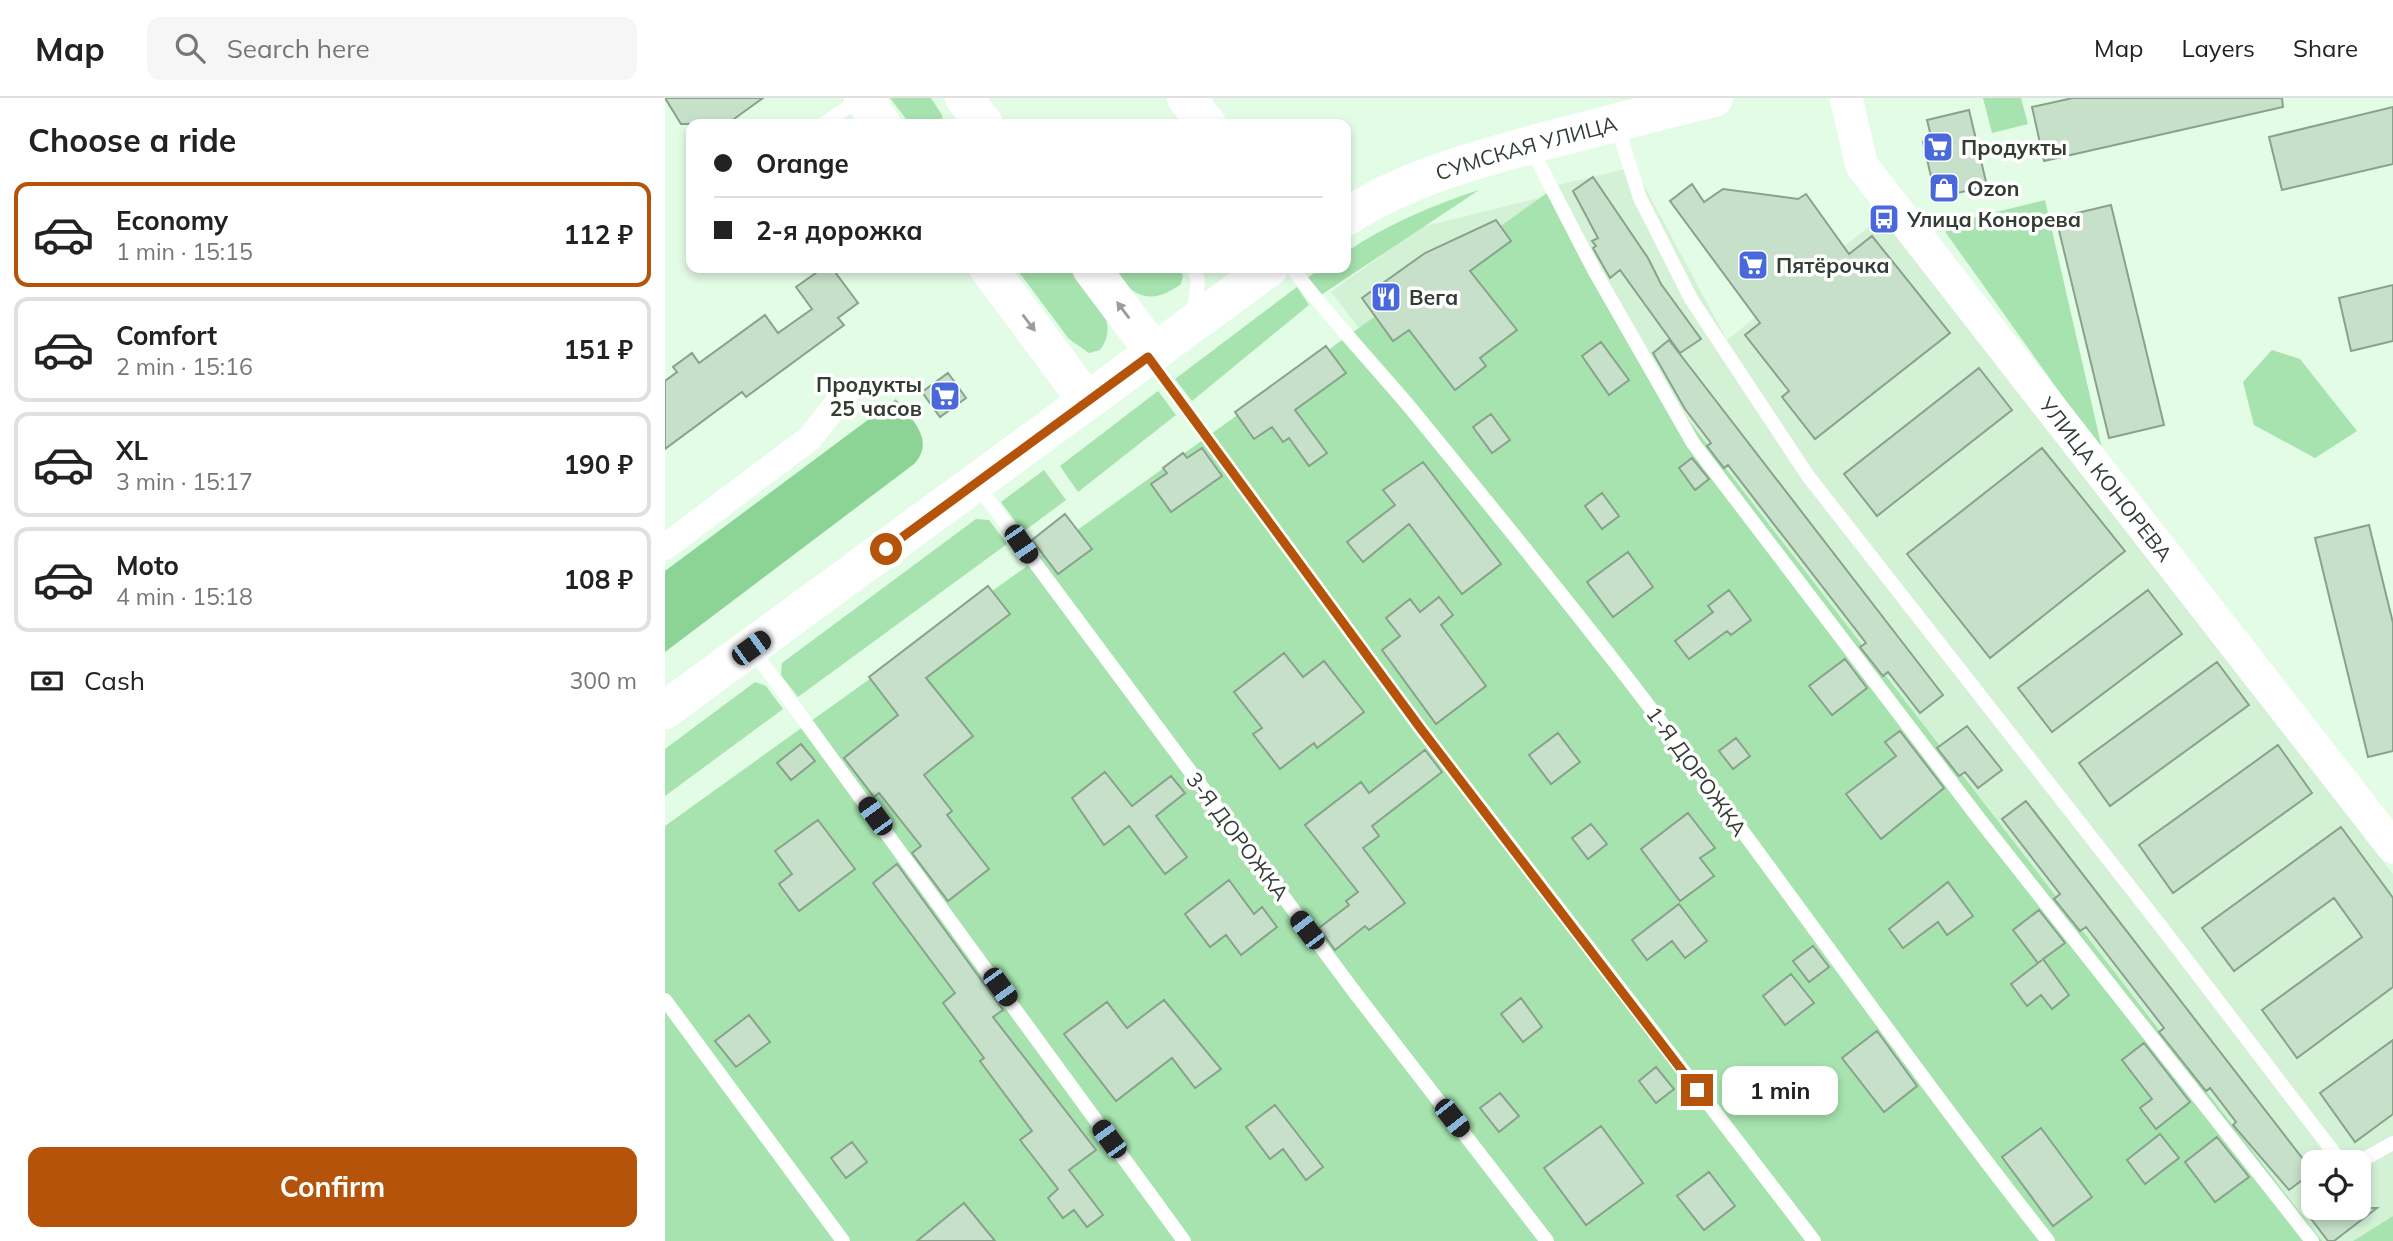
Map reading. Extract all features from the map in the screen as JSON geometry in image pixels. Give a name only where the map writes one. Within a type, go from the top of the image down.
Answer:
[{"type":"main road","points":[[862,98],[878,119]]},
{"type":"main road","points":[[959,98],[961,119]]},
{"type":"main road","points":[[964,98],[980,119]]},
{"type":"main road","points":[[1186,98],[1203,119]]},
{"type":"main road","name":"СУМСКАЯ УЛИЦА","points":[[1352,209],[1427,177],[1616,122],[1714,98]]},
{"type":"main road","points":[[992,273],[1087,401]]},
{"type":"main road","points":[[1094,273],[1151,355]]},
{"type":"main road","points":[[665,710],[1262,273]]},
{"type":"street","name":"УЛИЦА КОНОРЕВА","points":[[1846,98],[1863,166],[2393,847]]},
{"type":"street","points":[[665,547],[810,438],[846,392]]},
{"type":"lane","points":[[830,119],[862,98]]},
{"type":"lane","points":[[1616,122],[1640,198],[1691,299],[1808,476],[2163,929],[2331,1150]]},
{"type":"lane","points":[[1529,146],[1594,270],[1693,443],[1988,831],[2312,1241]]},
{"type":"lane","points":[[1187,328],[1197,306],[1196,273]]},
{"type":"lane","name":"1-Я ДОРОЖКА","points":[[1296,273],[1328,316],[1404,401],[1500,517],[1681,747],[1871,1009],[2048,1241]]},
{"type":"lane","points":[[1151,355],[1421,729],[1814,1241]]},
{"type":"lane","name":"3-Я ДОРОЖКА","points":[[976,484],[1356,994],[1547,1241]]},
{"type":"lane","points":[[751,648],[1184,1241]]},
{"type":"lane","points":[[665,1000],[843,1241]]},
{"type":"lane","points":[[2371,1155],[2393,1143]]},
{"type":"shaded area","points":[[1634,167],[1727,340],[1871,225],[1897,235],[2393,874],[2393,1216],[2353,1241],[2322,1241],[2306,1220],[2371,1220],[2371,1150],[2301,1150],[2301,1214],[1664,387],[1596,265],[1558,185]]},
{"type":"shaded area","points":[[1543,197],[1445,438],[1331,292],[1421,227]]},
{"type":"green space","points":[[890,98],[931,98],[942,119],[906,119]]},
{"type":"green space","points":[[1983,98],[2021,98],[2028,124],[1992,133]]},
{"type":"green space","points":[[1558,185],[1596,265],[1664,388],[2301,1214],[2301,1220],[2306,1220],[2322,1241],[665,1241],[665,826]]},
{"type":"green space","points":[[1479,190],[1321,295],[1307,278],[1314,273],[1351,273],[1351,249],[1377,233],[1444,202]]},
{"type":"green space","points":[[2045,200],[2103,453],[1946,233],[1945,227],[1952,223]]},
{"type":"green space","points":[[1020,273],[1077,273],[1095,297],[1106,317],[1108,328],[1100,350],[1089,353],[1069,339]]},
{"type":"green space","points":[[1114,273],[1183,275],[1181,284],[1160,295],[1151,296],[1134,291]]},
{"type":"green space","points":[[1297,287],[1309,305],[1192,401],[1175,379]]},
{"type":"green space","points":[[2272,350],[2300,359],[2357,431],[2315,458],[2254,425],[2243,382]]},
{"type":"green space","points":[[1158,391],[1176,415],[1078,492],[1060,466]]},
{"type":"green space","points":[[896,399],[915,422],[922,438],[923,447],[914,464],[665,652],[665,571]]},
{"type":"green space","points":[[1044,470],[1066,500],[1023,532],[1001,502]]},
{"type":"green space","points":[[976,519],[989,520],[1007,544],[798,697],[781,675],[782,663]]},
{"type":"green space","points":[[755,682],[766,686],[783,709],[665,796],[665,749]]},
{"type":"green space","points":[[2393,1216],[2393,1241],[2353,1241]]},
{"type":"building","points":[[665,98],[763,98],[734,119],[686,119],[686,124],[681,124]]},
{"type":"building","points":[[2073,98],[2282,98],[2283,107],[2044,161],[2032,107]]},
{"type":"building","points":[[2393,107],[2393,164],[2282,190],[2269,137]]},
{"type":"building","points":[[1969,110],[1987,186],[1936,198],[1923,142],[1932,140],[1927,120]]},
{"type":"building","points":[[1593,177],[1648,258],[1661,284],[1701,339],[1680,353],[1620,270],[1610,278],[1593,248],[1596,246],[1592,241],[1598,238],[1573,191]]},
{"type":"building","points":[[1692,184],[1704,202],[1723,189],[1798,199],[1806,194],[1849,254],[1872,236],[1950,333],[1815,439],[1782,397],[1789,391],[1745,335],[1760,323],[1670,201]]},
{"type":"building","points":[[2111,205],[2164,425],[2109,438],[2056,218]]},
{"type":"building","points":[[1496,220],[1511,241],[1470,271],[1517,330],[1480,358],[1486,366],[1455,390],[1409,330],[1393,341],[1362,298],[1425,253]]},
{"type":"building","points":[[816,273],[836,273],[858,303],[838,318],[844,325],[746,397],[742,392],[665,449],[665,381],[677,372],[673,367],[692,353],[699,363],[765,315],[778,333],[812,309],[796,287]]},
{"type":"building","points":[[2393,285],[2393,341],[2351,351],[2339,298]]},
{"type":"building","points":[[1669,340],[1943,695],[1920,713],[1888,672],[1883,676],[1860,647],[1866,643],[1728,465],[1724,468],[1707,446],[1711,443],[1685,409],[1653,353]]},
{"type":"building","points":[[1601,342],[1629,380],[1609,395],[1582,356]]},
{"type":"building","points":[[1326,346],[1346,373],[1295,410],[1327,453],[1309,466],[1289,438],[1283,442],[1272,427],[1254,439],[1235,412]]},
{"type":"building","points":[[1979,368],[2012,410],[1877,516],[1844,474]]},
{"type":"building","points":[[948,373],[966,398],[940,417],[922,392]]},
{"type":"building","points":[[1491,414],[1510,440],[1492,453],[1473,427]]},
{"type":"building","points":[[1202,448],[1222,476],[1171,512],[1151,484],[1167,473],[1163,468],[1183,453],[1187,458]]},
{"type":"building","points":[[2042,448],[2125,551],[1990,658],[1907,554]]},
{"type":"building","points":[[1692,458],[1709,479],[1695,490],[1679,468]]},
{"type":"building","points":[[1423,462],[1501,564],[1462,594],[1409,524],[1363,562],[1347,542],[1395,505],[1383,490]]},
{"type":"building","points":[[1602,493],[1619,516],[1602,529],[1585,506]]},
{"type":"building","points":[[1065,514],[1092,549],[1058,574],[1032,540]]},
{"type":"building","points":[[2369,525],[2393,623],[2393,751],[2368,757],[2315,538]]},
{"type":"building","points":[[1628,552],[1653,587],[1613,617],[1587,582]]},
{"type":"building","points":[[988,586],[1010,614],[926,678],[973,736],[924,775],[952,811],[947,815],[989,869],[948,901],[912,853],[921,846],[879,793],[874,797],[844,758],[898,715],[869,677]]},
{"type":"building","points":[[1729,590],[1751,620],[1731,635],[1727,631],[1689,659],[1675,641],[1713,612],[1708,606]]},
{"type":"building","points":[[2148,590],[2182,634],[2052,732],[2018,688]]},
{"type":"building","points":[[1439,597],[1453,615],[1441,625],[1486,686],[1436,724],[1382,650],[1400,636],[1386,618],[1410,599],[1420,612]]},
{"type":"building","points":[[1284,653],[1303,677],[1324,661],[1364,712],[1317,748],[1314,743],[1280,769],[1253,734],[1262,728],[1234,692]]},
{"type":"building","points":[[1845,659],[1867,688],[1832,715],[1809,686]]},
{"type":"building","points":[[2217,662],[2249,705],[2110,806],[2079,763]]},
{"type":"building","points":[[1967,726],[2002,770],[1978,788],[1965,772],[1959,776],[1937,748]]},
{"type":"building","points":[[1900,731],[1944,788],[1881,839],[1846,794],[1896,756],[1885,742]]},
{"type":"building","points":[[1558,733],[1580,762],[1551,784],[1529,755]]},
{"type":"building","points":[[1736,738],[1750,756],[1733,769],[1719,751]]},
{"type":"building","points":[[801,744],[815,761],[791,780],[777,763]]},
{"type":"building","points":[[2278,745],[2312,793],[2173,893],[2139,845]]},
{"type":"building","points":[[1425,750],[1442,772],[1372,826],[1379,836],[1363,848],[1405,903],[1369,930],[1365,926],[1335,950],[1319,928],[1349,905],[1346,901],[1358,892],[1305,825],[1361,782],[1369,793]]},
{"type":"building","points":[[1105,772],[1132,806],[1171,776],[1185,793],[1156,816],[1187,857],[1165,874],[1129,826],[1104,845],[1072,798]]},
{"type":"building","points":[[2026,801],[2301,1156],[2301,1181],[2289,1190],[2233,1125],[2236,1122],[2210,1088],[2206,1091],[2159,1032],[2164,1028],[2086,927],[2080,931],[2054,899],[2060,894],[2002,819]]},
{"type":"building","points":[[1688,813],[1715,848],[1700,858],[1714,876],[1680,901],[1641,849]]},
{"type":"building","points":[[818,820],[855,869],[799,911],[779,884],[792,874],[775,851]]},
{"type":"building","points":[[1591,824],[1607,844],[1588,859],[1572,838]]},
{"type":"building","points":[[2341,827],[2393,898],[2393,987],[2297,1058],[2262,1010],[2362,937],[2334,898],[2234,971],[2202,928]]},
{"type":"building","points":[[897,864],[1003,1010],[993,1017],[1096,1150],[1069,1170],[1103,1215],[1087,1227],[1074,1210],[1063,1218],[1048,1198],[1058,1189],[1020,1140],[1032,1131],[980,1061],[984,1058],[943,1003],[955,993],[873,883]]},
{"type":"building","points":[[1229,880],[1254,914],[1262,907],[1277,927],[1241,955],[1226,935],[1210,947],[1185,914]]},
{"type":"building","points":[[1948,882],[1973,916],[1947,935],[1938,922],[1903,948],[1889,929]]},
{"type":"building","points":[[1679,904],[1707,941],[1685,958],[1672,941],[1647,960],[1632,940]]},
{"type":"building","points":[[2039,910],[2065,943],[2043,959],[2069,995],[2052,1009],[2041,995],[2027,1006],[2011,984],[2042,960],[2038,963],[2013,930]]},
{"type":"building","points":[[1813,946],[1829,967],[1809,982],[1793,961]]},
{"type":"building","points":[[1791,974],[1814,1003],[1785,1025],[1763,996]]},
{"type":"building","points":[[1521,998],[1542,1027],[1523,1042],[1501,1014]]},
{"type":"building","points":[[1164,1000],[1221,1069],[1195,1088],[1172,1058],[1116,1101],[1064,1034],[1107,1002],[1127,1028]]},
{"type":"building","points":[[749,1015],[770,1042],[736,1067],[715,1041]]},
{"type":"building","points":[[1877,1031],[1917,1086],[1884,1112],[1842,1058]]},
{"type":"building","points":[[2393,1040],[2393,1114],[2355,1142],[2320,1093]]},
{"type":"building","points":[[2144,1043],[2190,1102],[2156,1129],[2140,1108],[2152,1099],[2122,1060]]},
{"type":"building","points":[[1656,1067],[1674,1089],[1656,1103],[1639,1081]]},
{"type":"building","points":[[1500,1093],[1519,1116],[1499,1132],[1480,1108]]},
{"type":"building","points":[[1275,1105],[1323,1167],[1306,1180],[1283,1149],[1270,1159],[1246,1127]]},
{"type":"building","points":[[1601,1126],[1643,1183],[1586,1225],[1544,1168]]},
{"type":"building","points":[[2041,1128],[2092,1197],[2053,1226],[2002,1157]]},
{"type":"building","points":[[2160,1134],[2179,1158],[2145,1184],[2127,1160]]},
{"type":"building","points":[[2217,1137],[2249,1177],[2215,1202],[2185,1162]]},
{"type":"building","points":[[852,1142],[867,1162],[846,1178],[831,1158]]},
{"type":"building","points":[[1709,1172],[1735,1206],[1704,1230],[1677,1196]]},
{"type":"building","points":[[964,1203],[995,1241],[917,1241]]},
{"type":"building","points":[[2312,1220],[2361,1220],[2334,1241],[2328,1241]]},
{"type":"place","name":"Продукты","points":[[1938,147]]},
{"type":"place","name":"Ozon","points":[[1944,188]]},
{"type":"place","name":"Улица Конорева","points":[[1884,219]]},
{"type":"place","name":"Пятёрочка","points":[[1753,265]]},
{"type":"place","name":"Вега","points":[[1386,297]]},
{"type":"place","name":"Продукты 25 часов","points":[[945,396]]},
{"type":"route","points":[[886,549],[1148,357],[1421,729],[1697,1090]]}]
